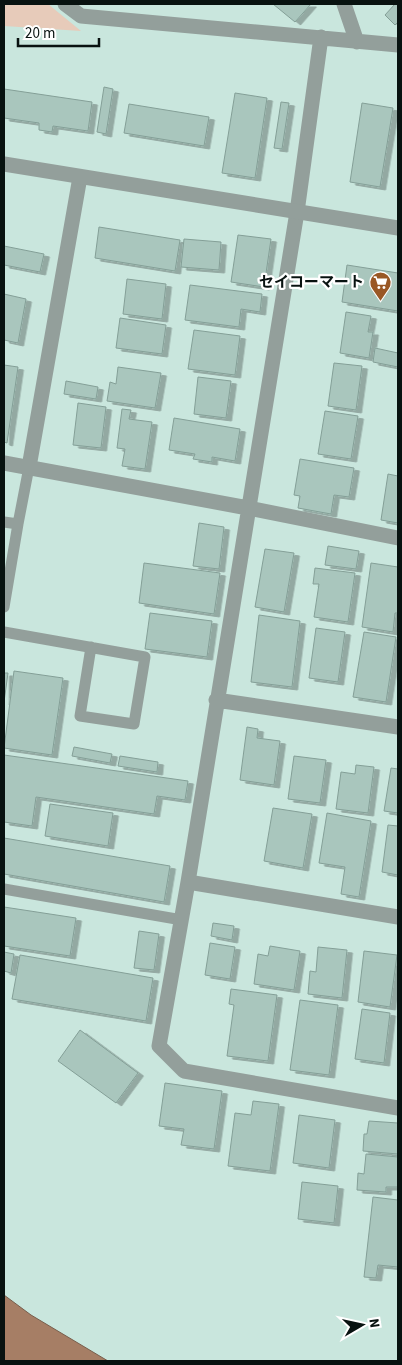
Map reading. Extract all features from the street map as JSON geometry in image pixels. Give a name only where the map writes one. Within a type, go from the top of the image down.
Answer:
[{"type":"street","points":[[65,4],[81,16],[398,45]]},
{"type":"street","points":[[344,4],[357,42]]},
{"type":"street","points":[[321,37],[297,212],[216,700],[182,920],[159,1046],[184,1071],[398,1108]]},
{"type":"street","points":[[4,164],[398,228]]},
{"type":"street","points":[[29,467],[80,177]]},
{"type":"street","points":[[4,463],[398,538]]},
{"type":"street","points":[[216,700],[398,727]]},
{"type":"street","points":[[188,882],[398,917]]},
{"type":"lane","points":[[4,607],[29,467]]},
{"type":"lane","points":[[4,522],[18,524]]},
{"type":"lane","points":[[4,632],[91,647],[145,657],[134,724],[80,716],[91,647]]},
{"type":"lane","points":[[4,889],[182,920]]},
{"type":"shaded area","points":[[4,4],[48,4],[81,31],[4,26]]},
{"type":"shaded area","points":[[4,1295],[31,1315],[108,1361],[4,1361]]},
{"type":"building","points":[[273,4],[311,4],[295,22]]},
{"type":"building","points":[[395,4],[398,4],[398,22],[395,25],[385,15]]},
{"type":"building","points":[[104,87],[113,89],[106,134],[97,132]]},
{"type":"building","points":[[4,89],[92,102],[88,131],[53,126],[52,132],[39,130],[39,123],[4,118]]},
{"type":"building","points":[[235,93],[267,98],[255,178],[222,173]]},
{"type":"building","points":[[281,102],[289,103],[282,149],[274,148]]},
{"type":"building","points":[[362,103],[393,108],[380,187],[350,182]]},
{"type":"building","points":[[129,104],[209,117],[204,146],[124,133]]},
{"type":"building","points":[[99,227],[180,240],[175,271],[95,258]]},
{"type":"building","points":[[238,235],[271,239],[264,287],[231,282]]},
{"type":"building","points":[[184,239],[221,242],[219,270],[181,267]]},
{"type":"building","points":[[4,246],[44,254],[40,272],[4,265]]},
{"type":"building","points":[[347,265],[398,273],[398,311],[342,302]]},
{"type":"building","points":[[127,279],[166,284],[162,319],[123,314]]},
{"type":"building","points":[[190,285],[262,294],[260,312],[241,309],[239,327],[185,320]]},
{"type":"building","points":[[4,294],[26,299],[18,343],[4,340]]},
{"type":"building","points":[[346,312],[371,316],[368,332],[373,332],[369,358],[340,353]]},
{"type":"building","points":[[120,318],[166,325],[162,354],[116,348]]},
{"type":"building","points":[[194,330],[240,336],[235,375],[188,369]]},
{"type":"building","points":[[375,348],[398,353],[398,367],[373,362]]},
{"type":"building","points":[[334,363],[362,366],[356,410],[328,406]]},
{"type":"building","points":[[4,365],[18,367],[7,443],[4,442]]},
{"type":"building","points":[[118,367],[161,373],[155,408],[107,401],[110,382],[116,384]]},
{"type":"building","points":[[198,377],[231,381],[226,418],[194,414]]},
{"type":"building","points":[[66,381],[98,387],[96,399],[64,394]]},
{"type":"building","points":[[78,403],[106,407],[101,448],[73,445]]},
{"type":"building","points":[[122,409],[131,410],[129,419],[152,422],[145,469],[122,466],[125,449],[117,448]]},
{"type":"building","points":[[325,411],[358,416],[351,459],[318,454]]},
{"type":"building","points":[[174,418],[240,429],[235,461],[212,457],[212,462],[193,459],[195,454],[169,450]]},
{"type":"building","points":[[300,459],[354,468],[349,497],[334,495],[331,514],[298,508],[300,496],[294,495]]},
{"type":"building","points":[[388,474],[398,476],[398,523],[381,520]]},
{"type":"building","points":[[199,523],[224,527],[219,569],[193,566]]},
{"type":"building","points":[[328,546],[359,551],[356,569],[325,565]]},
{"type":"building","points":[[265,549],[294,553],[284,612],[255,607]]},
{"type":"building","points":[[144,563],[220,573],[214,614],[139,603]]},
{"type":"building","points":[[371,563],[398,567],[398,613],[395,613],[393,632],[362,627]]},
{"type":"building","points":[[315,568],[355,573],[348,622],[314,617],[319,584],[313,584]]},
{"type":"building","points":[[150,613],[212,621],[207,657],[145,649]]},
{"type":"building","points":[[259,615],[300,621],[292,687],[251,682]]},
{"type":"building","points":[[316,628],[345,632],[338,682],[309,678]]},
{"type":"building","points":[[364,632],[396,637],[386,702],[353,697]]},
{"type":"building","points":[[14,671],[63,678],[52,755],[4,748]]},
{"type":"building","points":[[4,673],[8,673],[4,702]]},
{"type":"building","points":[[247,727],[258,729],[257,738],[280,741],[274,785],[240,780]]},
{"type":"building","points":[[74,747],[112,754],[110,763],[72,756]]},
{"type":"building","points":[[4,755],[188,781],[185,800],[157,796],[154,814],[36,797],[32,826],[4,822]]},
{"type":"building","points":[[120,756],[158,762],[157,772],[118,766]]},
{"type":"building","points":[[294,756],[326,760],[320,803],[288,799]]},
{"type":"building","points":[[356,765],[374,767],[368,813],[336,809],[341,772],[355,774]]},
{"type":"building","points":[[391,768],[398,769],[398,813],[384,811]]},
{"type":"building","points":[[50,804],[113,813],[108,846],[45,836]]},
{"type":"building","points":[[273,808],[312,814],[303,868],[264,861]]},
{"type":"building","points":[[327,813],[371,821],[359,897],[341,894],[345,867],[319,863]]},
{"type":"building","points":[[388,825],[398,826],[398,875],[382,872]]},
{"type":"building","points":[[4,838],[170,866],[164,902],[4,874]]},
{"type":"building","points":[[4,907],[76,918],[70,956],[4,946]]},
{"type":"building","points":[[213,923],[234,926],[232,940],[211,936]]},
{"type":"building","points":[[139,931],[159,934],[154,970],[134,968]]},
{"type":"building","points":[[210,943],[235,947],[230,979],[205,975]]},
{"type":"building","points":[[270,946],[300,951],[294,990],[254,984],[258,954],[268,956]]},
{"type":"building","points":[[318,947],[347,950],[342,998],[308,994],[310,971],[316,972]]},
{"type":"building","points":[[364,951],[397,955],[390,1007],[358,1002]]},
{"type":"building","points":[[4,952],[14,954],[11,973],[4,971]]},
{"type":"building","points":[[20,955],[153,978],[146,1021],[12,999]]},
{"type":"building","points":[[231,989],[277,995],[268,1061],[227,1056],[234,1005],[229,1004]]},
{"type":"building","points":[[300,1000],[338,1005],[329,1075],[290,1070]]},
{"type":"building","points":[[362,1009],[390,1013],[384,1063],[355,1059]]},
{"type":"building","points":[[80,1030],[138,1073],[116,1103],[58,1061]]},
{"type":"building","points":[[165,1083],[222,1091],[214,1149],[181,1145],[184,1129],[159,1126]]},
{"type":"building","points":[[253,1101],[279,1104],[270,1171],[228,1166],[235,1113],[251,1115]]},
{"type":"building","points":[[299,1115],[335,1120],[329,1168],[293,1163]]},
{"type":"building","points":[[369,1121],[398,1123],[398,1154],[363,1151],[364,1134],[367,1134]]},
{"type":"building","points":[[366,1154],[398,1157],[398,1187],[386,1187],[386,1192],[357,1190],[358,1173],[364,1174]]},
{"type":"building","points":[[302,1182],[338,1186],[334,1223],[298,1219]]},
{"type":"building","points":[[373,1197],[398,1200],[398,1267],[378,1265],[376,1278],[364,1277]]},
{"type":"place","name":"セイコーマート","points":[[380,301]]}]
